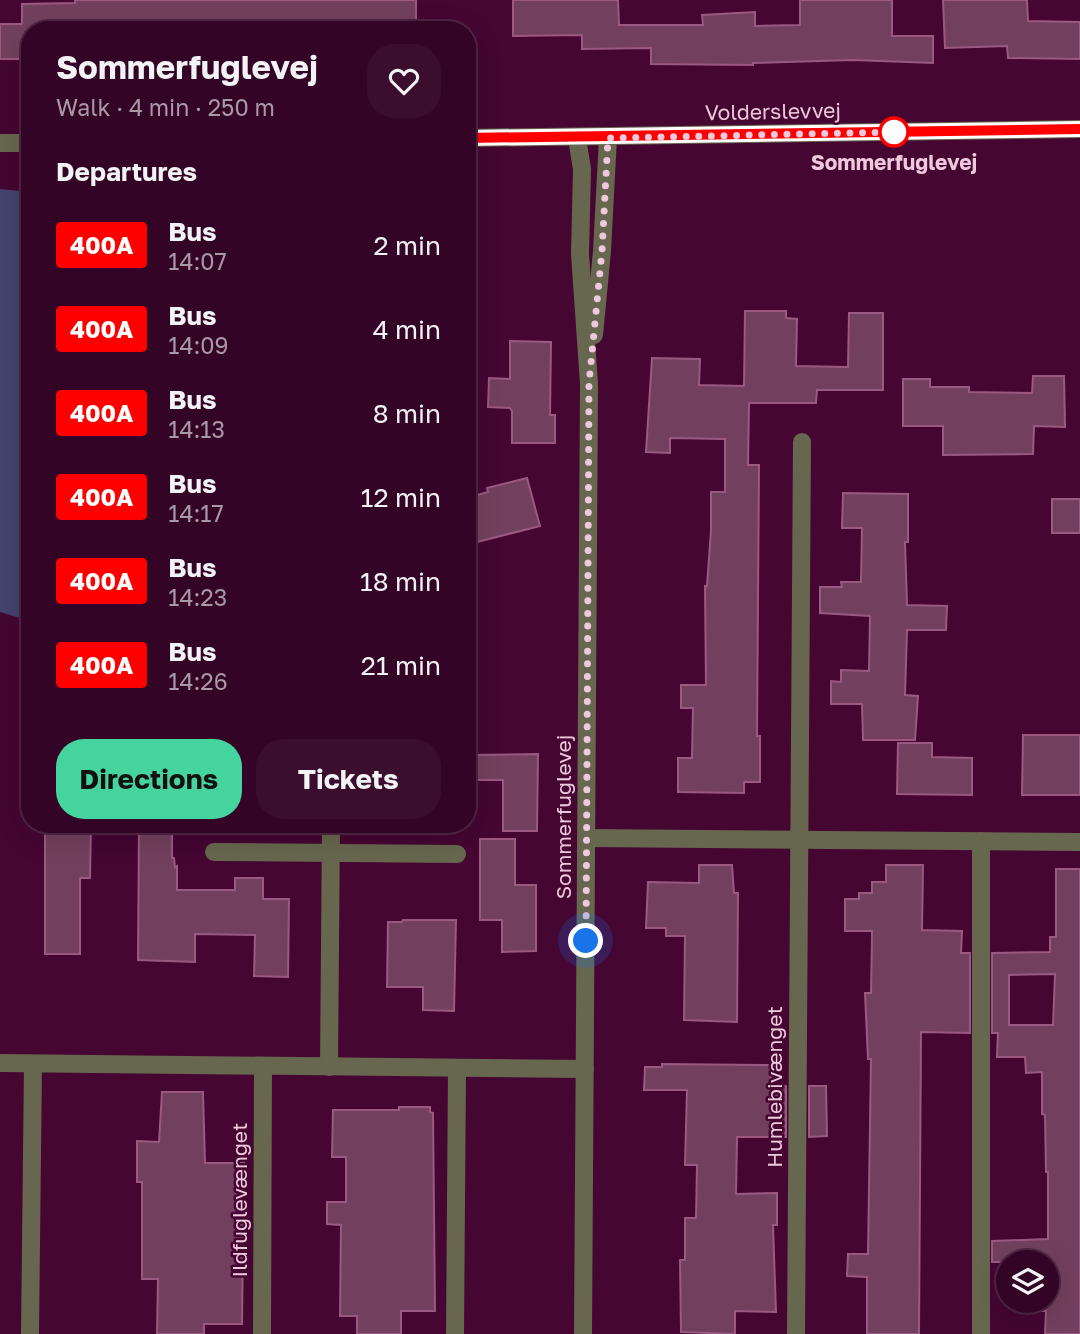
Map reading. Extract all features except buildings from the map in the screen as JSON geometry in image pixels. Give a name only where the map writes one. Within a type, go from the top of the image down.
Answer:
[{"type":"street","name":"Volderslevvej","points":[[476,138],[1080,129]]},
{"type":"street","name":"Sommerfuglevej","points":[[577,138],[582,169],[580,254],[589,383],[583,1334]]},
{"type":"street","name":"Sommerfuglevej","points":[[589,383],[602,251],[608,138]]},
{"type":"street","points":[[0,143],[21,143]]},
{"type":"street","name":"Humlebivænget","points":[[796,1334],[803,442]]},
{"type":"street","points":[[329,1067],[331,833]]},
{"type":"street","points":[[586,838],[1080,842]]},
{"type":"street","points":[[981,841],[981,1334]]},
{"type":"street","points":[[214,852],[457,855]]},
{"type":"street","points":[[0,1063],[585,1069]]},
{"type":"street","points":[[30,1334],[33,1063]]},
{"type":"street","name":"Ildfuglevænget","points":[[262,1334],[263,1066]]},
{"type":"street","points":[[455,1334],[457,1068]]},
{"type":"shaded area","points":[[0,189],[21,191],[21,618],[0,612]]},
{"type":"bus line","name":"400A","points":[[476,138],[1080,129]]},
{"type":"place","name":"Sommerfuglevej","points":[[894,132]]},
{"type":"route","points":[[586,941],[589,383],[602,251],[608,138],[902,132],[894,132]]}]
